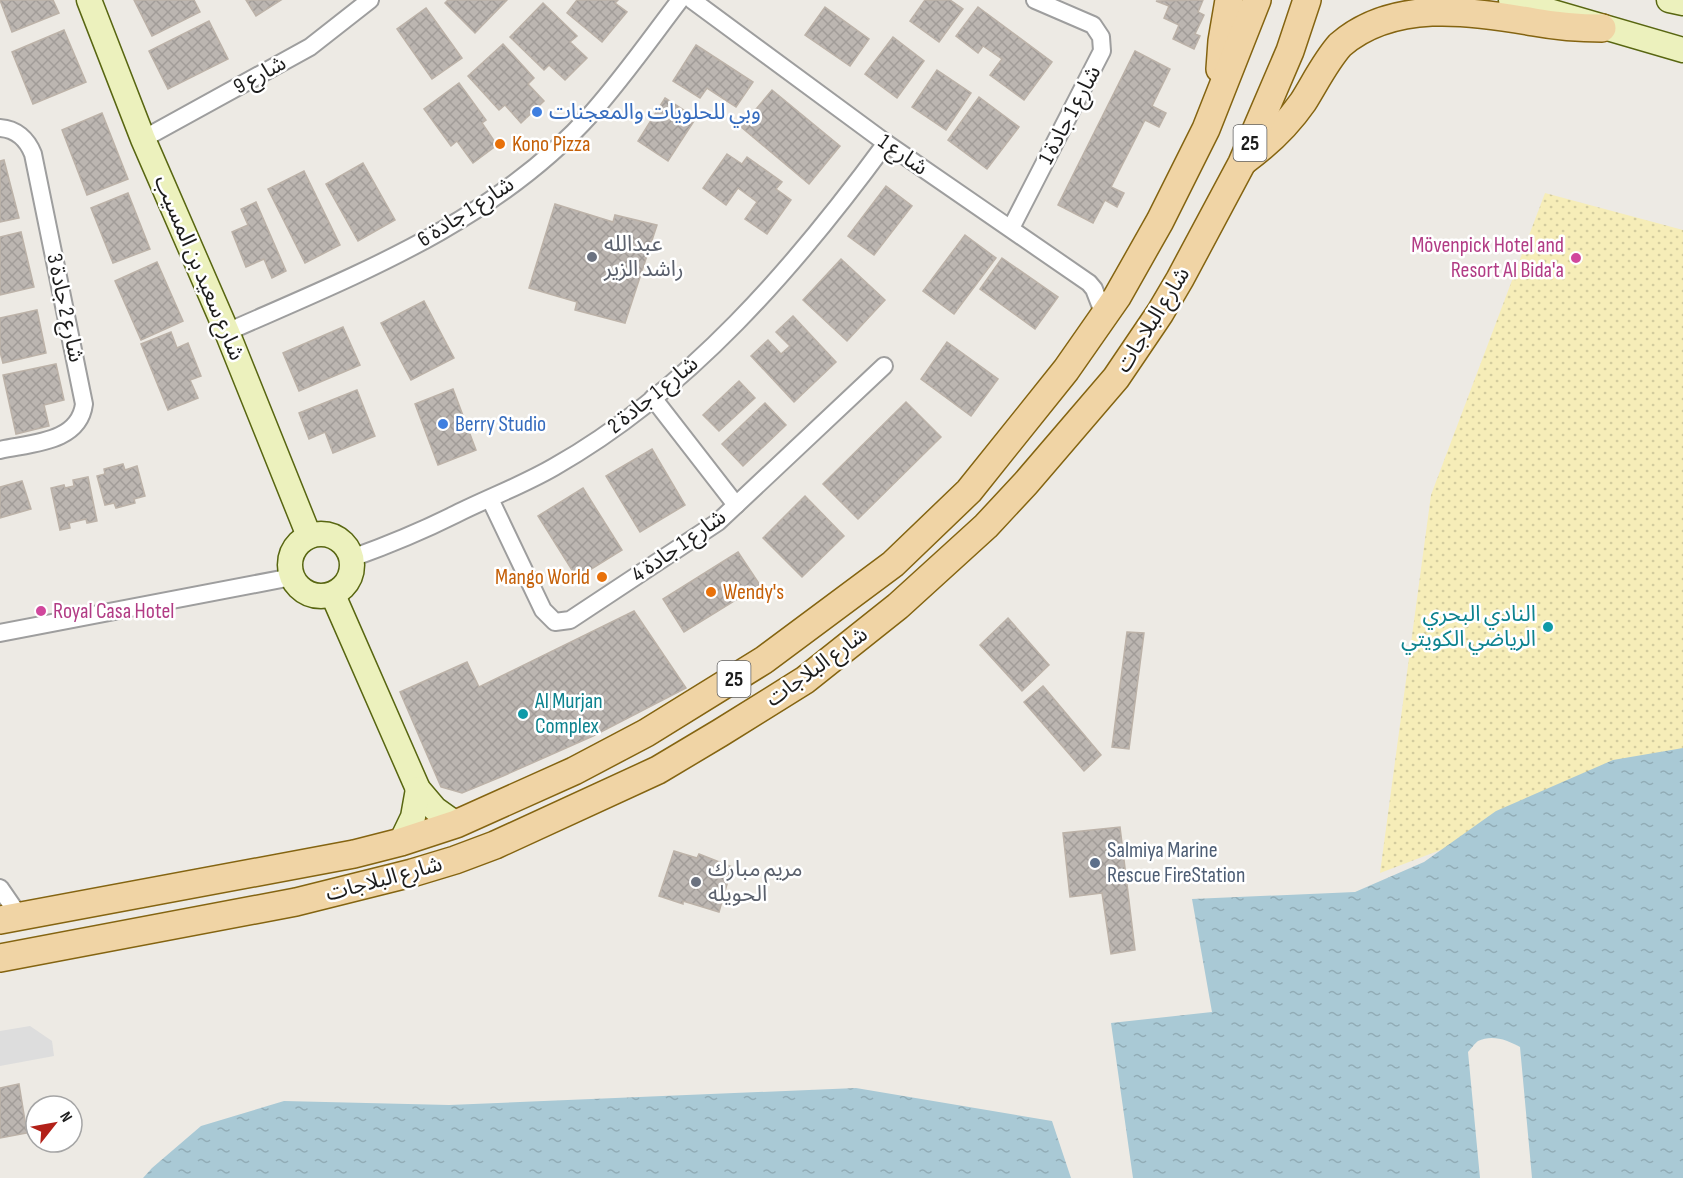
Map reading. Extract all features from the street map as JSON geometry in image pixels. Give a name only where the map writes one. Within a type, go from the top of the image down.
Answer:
[{"type":"main road","points":[[1222,88],[1220,53],[1229,0]]},
{"type":"main road","name":"شارع البلاجات","points":[[10,918],[354,854],[456,824],[531,791],[646,734],[764,660],[893,564],[969,491],[1066,370],[1117,297],[1160,221],[1206,129],[1257,0]]},
{"type":"main road","name":"شارع البلاجات","points":[[0,958],[296,902],[455,860],[504,841],[658,770],[805,680],[943,567],[1026,483],[1122,370],[1160,313],[1242,163],[1290,51],[1307,0]]},
{"type":"main road","points":[[1242,163],[1259,150],[1289,120],[1343,42],[1365,24],[1390,12],[1417,6],[1438,6],[1559,26],[1602,28]]},
{"type":"street","name":"شارع سعيد بن المسيب","points":[[89,0],[143,139],[227,332],[309,536]]},
{"type":"street","name":"شارع 9","points":[[143,139],[310,47],[370,0]]},
{"type":"street","name":"شارع 1 جادة 6","points":[[227,332],[392,258],[451,226],[510,185],[591,114],[681,0]]},
{"type":"street","name":"شارع 1","points":[[692,0],[886,143],[1089,283],[1094,289],[1104,315]]},
{"type":"street","name":"شارع 1 جادة 1","points":[[1011,228],[1102,51],[1101,37],[1093,25],[1035,0]]},
{"type":"street","points":[[1511,0],[1683,50]]},
{"type":"street","points":[[1669,0],[1683,3]]},
{"type":"street","name":"شارع 2 جادة 3","points":[[0,128],[13,131],[21,136],[33,154],[84,404],[77,425],[65,434],[0,450]]},
{"type":"street","name":"شارع 1 جادة 2","points":[[352,558],[400,541],[554,468],[653,398],[706,353],[755,304],[809,244],[886,143]]},
{"type":"street","name":"شارع 1 جادة 4","points":[[490,499],[543,610],[555,622],[570,620],[707,530],[884,366]]},
{"type":"street","name":"شارع 1 جادة 4","points":[[653,398],[736,505]]},
{"type":"street","points":[[327,534],[335,537],[343,542],[352,558],[351,576],[341,590],[333,595],[325,597],[309,594],[296,584],[292,577],[290,561],[292,553],[309,536],[327,534]]},
{"type":"street","points":[[0,633],[292,577]]},
{"type":"street","points":[[333,595],[418,789],[435,809],[456,824]]},
{"type":"street","points":[[401,842],[413,817],[418,789]]},
{"type":"street","points":[[0,888],[10,918]]},
{"type":"sand","name":"النادي البحري الرياضي الكويتي","points":[[1545,193],[1683,230],[1683,758],[1380,873],[1431,495]]},
{"type":"shaded area","points":[[30,1026],[52,1041],[54,1056],[0,1066],[0,1031]]},
{"type":"water","points":[[1683,748],[1683,1178],[1532,1178],[1520,1047],[1505,1040],[1489,1038],[1478,1041],[1468,1052],[1480,1178],[1133,1178],[1111,1023],[1212,1012],[1192,899],[1355,892],[1424,862],[1496,811],[1613,760]]},
{"type":"water","points":[[856,1088],[1052,1121],[1071,1178],[143,1178],[201,1126],[284,1101],[449,1105]]},
{"type":"building","points":[[0,0],[53,0],[59,13],[12,32]]},
{"type":"building","points":[[134,0],[194,0],[200,12],[152,36]]},
{"type":"building","points":[[246,0],[281,0],[256,16]]},
{"type":"building","points":[[448,0],[507,0],[475,33],[445,3]]},
{"type":"building","points":[[577,0],[618,0],[615,3],[627,12],[602,42],[567,13]]},
{"type":"building","points":[[925,0],[950,0],[963,9],[939,42],[910,21]]},
{"type":"building","points":[[1203,0],[1198,12],[1204,15],[1195,34],[1200,36],[1194,49],[1173,39],[1179,25],[1164,18],[1169,6],[1156,1]]},
{"type":"building","points":[[543,3],[577,36],[570,42],[587,58],[565,80],[549,65],[544,70],[510,37]]},
{"type":"building","points":[[825,7],[869,39],[850,66],[805,35]]},
{"type":"building","points":[[978,7],[1052,62],[1024,100],[990,75],[1002,59],[983,46],[978,53],[956,36]]},
{"type":"building","points":[[426,8],[462,58],[432,79],[397,29]]},
{"type":"building","points":[[209,21],[228,59],[168,89],[149,51]]},
{"type":"building","points":[[64,30],[86,82],[33,104],[12,52]]},
{"type":"building","points":[[893,37],[924,61],[897,98],[865,74]]},
{"type":"building","points":[[503,44],[534,78],[528,84],[544,101],[521,123],[505,105],[499,110],[468,76]]},
{"type":"building","points":[[696,45],[753,82],[736,107],[707,88],[700,98],[673,81]]},
{"type":"building","points":[[1135,51],[1170,69],[1152,106],[1166,113],[1159,127],[1145,120],[1111,187],[1124,193],[1117,207],[1105,200],[1093,223],[1058,205]]},
{"type":"building","points":[[937,70],[971,93],[946,130],[912,107]]},
{"type":"building","points":[[459,83],[486,120],[482,123],[497,145],[473,163],[457,141],[451,146],[424,109]]},
{"type":"building","points":[[772,90],[840,146],[809,184],[741,127]]},
{"type":"building","points":[[979,97],[1019,127],[987,169],[948,140]]},
{"type":"building","points":[[665,98],[696,118],[668,161],[638,141]]},
{"type":"building","points":[[102,113],[128,179],[87,195],[62,130]]},
{"type":"building","points":[[727,154],[742,164],[747,157],[782,182],[776,189],[791,200],[767,234],[745,219],[757,202],[738,188],[726,205],[703,188]]},
{"type":"building","points":[[4,160],[19,218],[0,222],[0,161]]},
{"type":"building","points":[[363,163],[395,220],[358,241],[326,184]]},
{"type":"building","points":[[304,171],[340,245],[305,263],[268,189]]},
{"type":"building","points":[[886,186],[912,206],[874,255],[848,236]]},
{"type":"building","points":[[128,193],[150,249],[113,263],[91,208]]},
{"type":"building","points":[[256,202],[286,271],[272,278],[264,259],[246,267],[232,232],[248,225],[241,209]]},
{"type":"building","name":"عبدالله راشد الزير","points":[[555,204],[613,222],[615,215],[657,225],[625,323],[575,310],[577,302],[529,288]]},
{"type":"building","points":[[21,232],[34,287],[0,295],[0,237]]},
{"type":"building","points":[[965,235],[996,258],[954,314],[923,291]]},
{"type":"building","points":[[1002,258],[1058,297],[1035,329],[980,289]]},
{"type":"building","points":[[841,259],[885,300],[847,341],[803,300]]},
{"type":"building","points":[[157,262],[183,321],[141,340],[115,281]]},
{"type":"building","points":[[424,301],[454,358],[411,380],[381,323]]},
{"type":"building","points":[[37,310],[46,353],[3,363],[0,352],[0,318]]},
{"type":"building","points":[[793,316],[836,362],[794,402],[751,356],[768,340],[781,354],[790,346],[776,332]]},
{"type":"building","points":[[343,327],[360,365],[299,391],[283,353]]},
{"type":"building","points":[[171,332],[177,348],[188,343],[201,376],[190,380],[198,398],[168,410],[141,344]]},
{"type":"building","points":[[947,342],[998,379],[971,416],[921,379]]},
{"type":"building","points":[[56,364],[64,400],[44,405],[49,426],[16,434],[3,375]]},
{"type":"building","points":[[739,381],[755,398],[719,431],[703,415]]},
{"type":"building","points":[[453,389],[476,450],[438,465],[415,404]]},
{"type":"building","points":[[357,390],[375,436],[333,453],[325,432],[309,439],[299,413]]},
{"type":"building","points":[[906,402],[941,437],[858,519],[823,484]]},
{"type":"building","points":[[765,403],[786,425],[743,466],[722,444]]},
{"type":"building","points":[[652,449],[685,505],[640,532],[606,476]]},
{"type":"building","points":[[123,464],[125,470],[137,466],[145,496],[134,499],[135,503],[116,508],[114,503],[105,505],[97,476],[105,474],[104,469]]},
{"type":"building","points":[[88,477],[97,521],[87,523],[86,519],[69,523],[70,528],[60,530],[51,488],[64,485],[65,488],[74,486],[73,480]]},
{"type":"building","points":[[22,481],[31,509],[0,518],[0,487]]},
{"type":"building","points":[[583,488],[622,550],[577,578],[538,516]]},
{"type":"building","points":[[805,496],[844,536],[802,577],[763,538]]},
{"type":"building","name":"Wendy's","points":[[738,552],[760,585],[684,632],[663,599]]},
{"type":"building","name":"Al Murjan Complex","points":[[634,611],[686,688],[593,736],[462,793],[441,787],[400,692],[467,662],[479,687]]},
{"type":"building","points":[[1008,618],[1049,665],[1022,691],[980,645]]},
{"type":"building","points":[[1127,632],[1144,633],[1129,749],[1112,747]]},
{"type":"building","points":[[1043,686],[1101,755],[1084,771],[1024,702]]},
{"type":"building","name":"Salmiya Marine Rescue FireStation","points":[[1120,827],[1135,950],[1111,954],[1102,893],[1070,897],[1063,833]]},
{"type":"building","name":"مريم مبارك الحويله","points":[[674,851],[697,858],[699,854],[732,867],[719,912],[659,896]]},
{"type":"building","points":[[19,1084],[24,1115],[24,1134],[0,1138],[0,1088]]},
{"type":"place","name":"وبي للحلويات والمعجنات","points":[[537,112]]},
{"type":"place","name":"Kono Pizza","points":[[500,144]]},
{"type":"place","name":"عبدالله راشد الزير","points":[[592,257]]},
{"type":"place","name":"Mövenpick Hotel and Resort Al Bida'a","points":[[1576,258]]},
{"type":"place","name":"Berry Studio","points":[[443,424]]},
{"type":"place","name":"Mango World","points":[[602,577]]},
{"type":"place","name":"Wendy's","points":[[711,592]]},
{"type":"place","name":"Royal Casa Hotel","points":[[41,611]]},
{"type":"place","name":"النادي البحري الرياضي الكويتي","points":[[1548,627]]},
{"type":"place","name":"Al Murjan Complex","points":[[523,714]]},
{"type":"place","name":"Salmiya Marine Rescue FireStation","points":[[1095,863]]},
{"type":"place","name":"مريم مبارك الحويله","points":[[696,882]]}]
